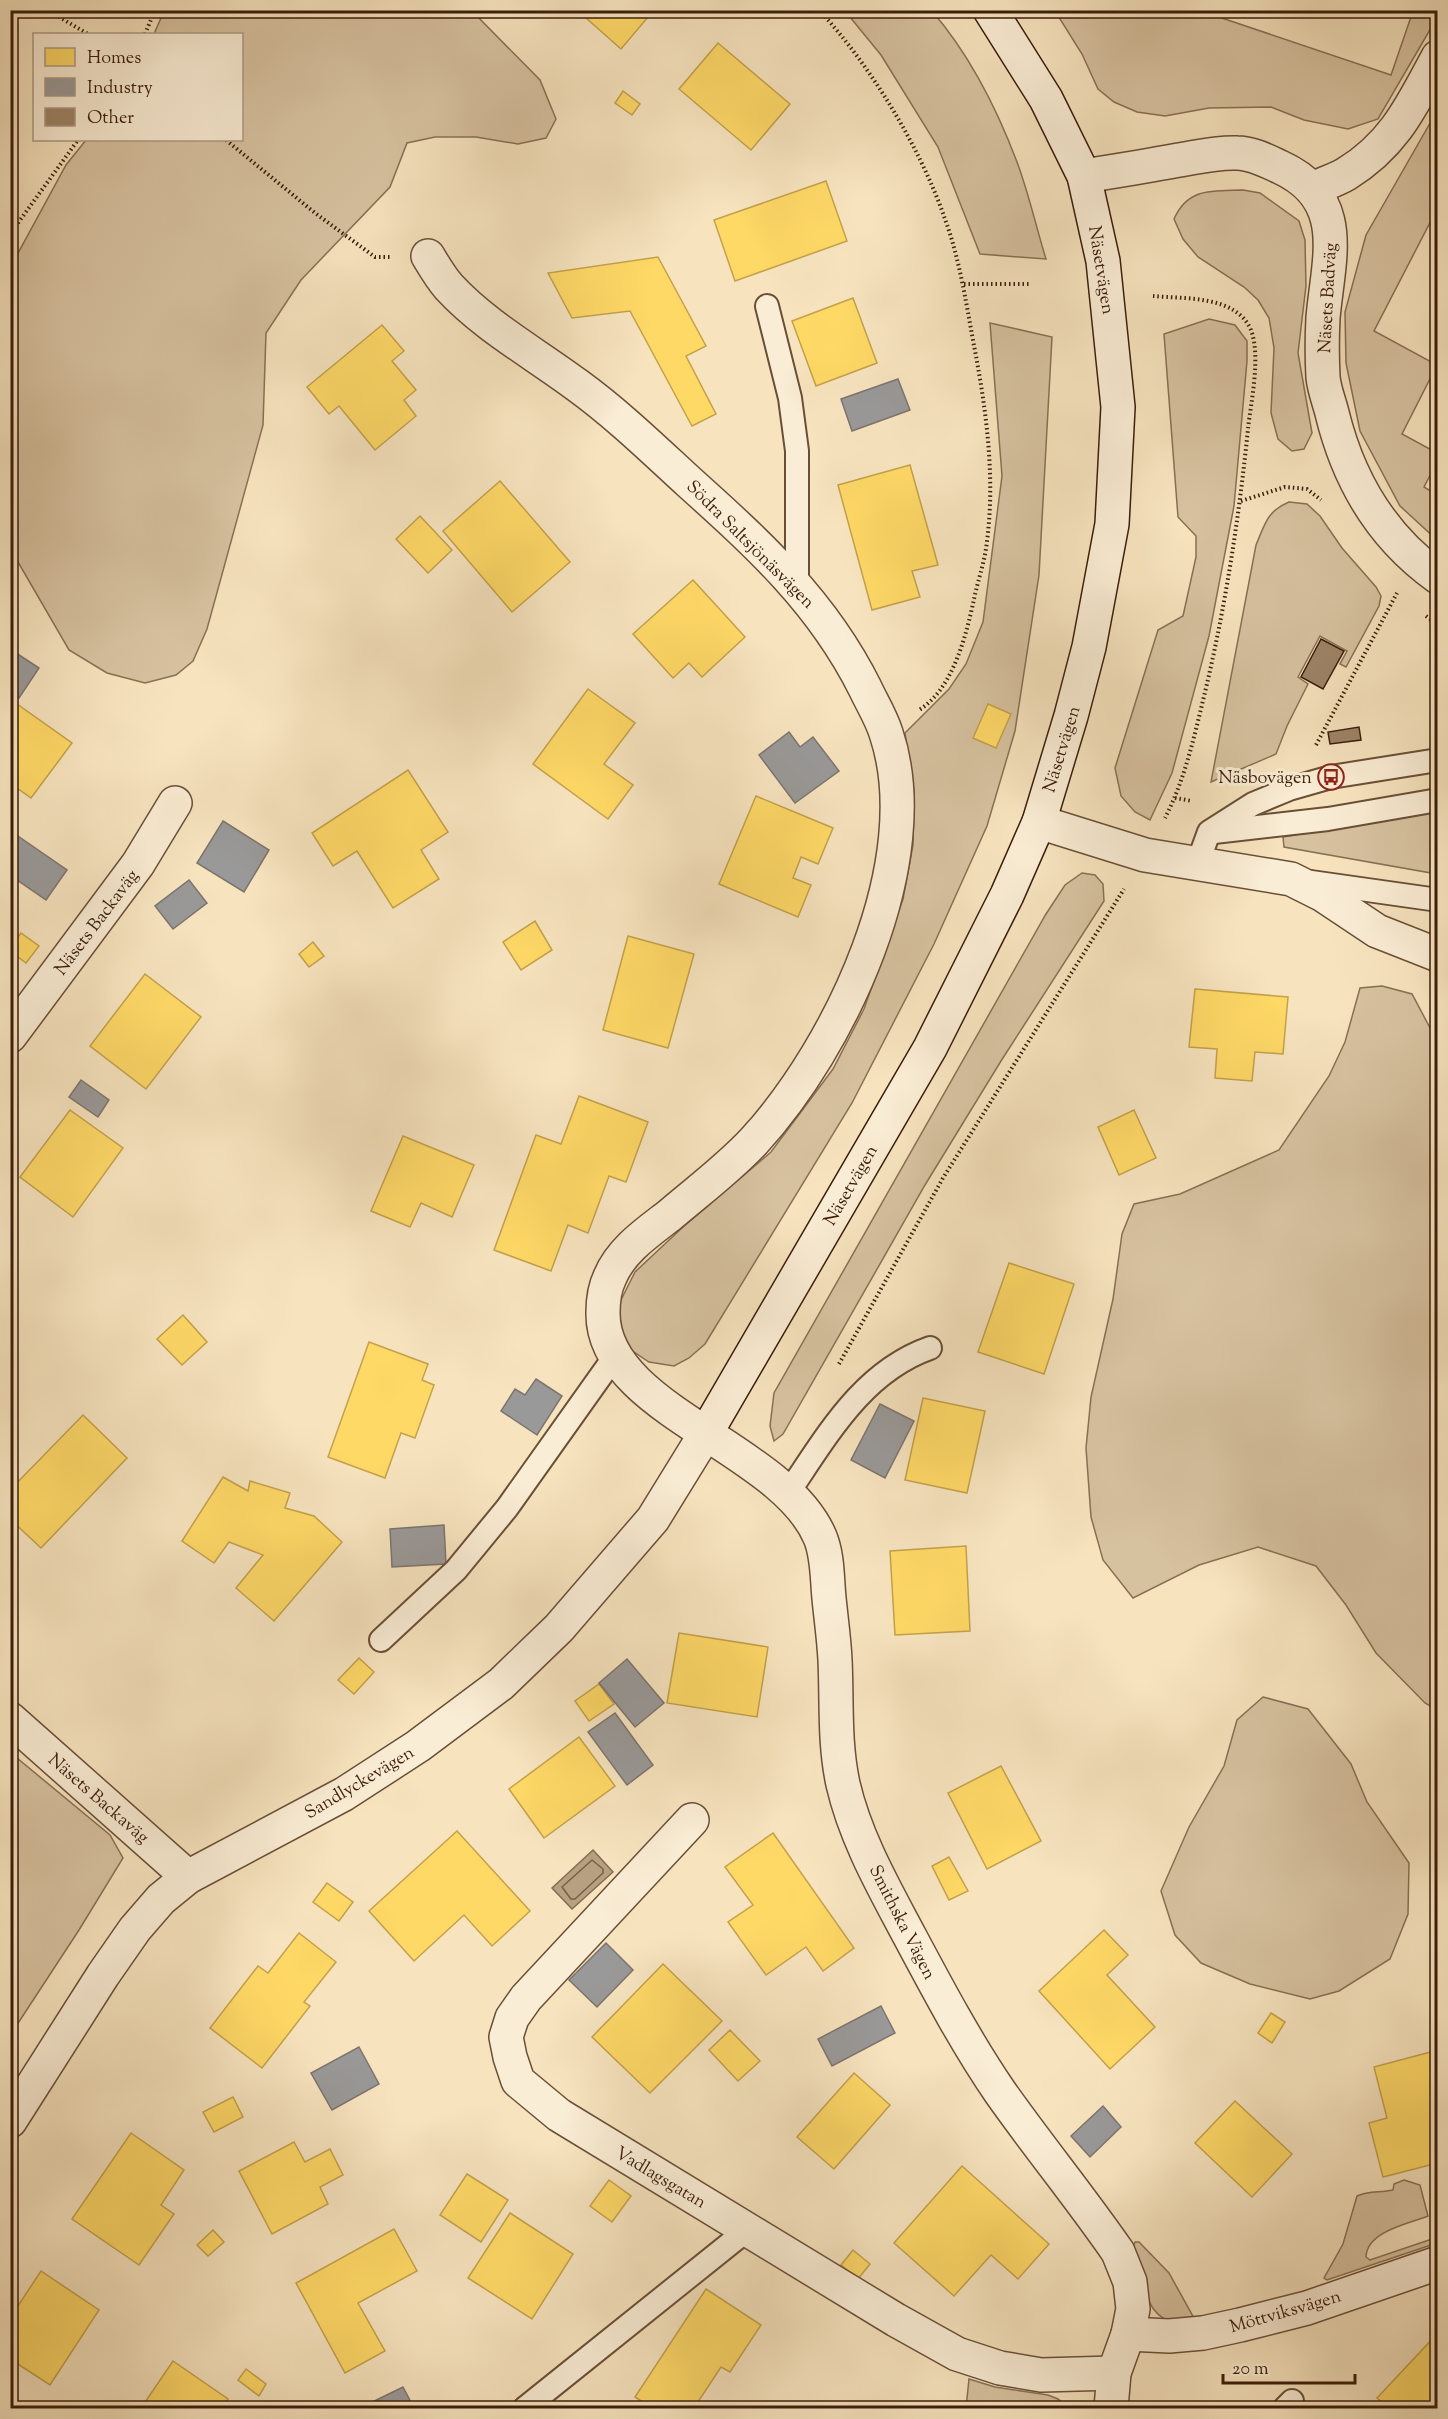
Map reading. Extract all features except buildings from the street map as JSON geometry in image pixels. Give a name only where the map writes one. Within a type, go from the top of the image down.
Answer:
[{"type":"street","name":"Näsetvägen","points":[[706,1433],[930,1048],[1007,895],[1039,822],[1089,647],[1112,524],[1118,407],[1103,261],[1084,176],[1046,99],[990,10]]},
{"type":"street","points":[[1312,189],[1345,175],[1374,155],[1401,124],[1437,57]]},
{"type":"street","name":"Näsets Badväg","points":[[1084,176],[1239,152],[1264,159],[1293,172],[1312,189],[1323,206],[1330,226],[1331,266],[1323,318],[1323,378],[1338,439],[1361,493],[1387,531],[1420,565],[1437,577]]},
{"type":"street","name":"Södra Saltsjönäsvägen","points":[[428,256],[446,284],[480,315],[582,389],[627,425],[710,500],[797,585],[825,619],[850,660],[885,729],[896,770],[898,815],[894,858],[883,906],[841,1013],[814,1061],[792,1094],[752,1143],[713,1180],[636,1243],[620,1261],[608,1280],[603,1311],[607,1344],[625,1371],[660,1402],[706,1433]]},
{"type":"street","name":"Näsets Backaväg","points":[[10,1036],[138,864],[175,803]]},
{"type":"street","points":[[1039,822],[1145,855],[1291,879],[1323,895],[1377,931],[1437,955]]},
{"type":"street","name":"Smithska Vägen","points":[[706,1433],[775,1480],[799,1504],[820,1537],[825,1560],[835,1657],[837,1740],[843,1782],[856,1827],[886,1892],[955,2020],[999,2091],[1118,2252],[1130,2282],[1133,2309],[1128,2334],[1114,2373],[1111,2409]]},
{"type":"street","name":"Sandlyckevägen","points":[[10,2121],[102,1975],[135,1929],[161,1899],[188,1877],[344,1794],[418,1746],[501,1684],[559,1628],[653,1519],[706,1433]]},
{"type":"street","name":"Näsets Backaväg","points":[[10,1719],[188,1877]]},
{"type":"street","name":"Vadlagsgatan","points":[[692,1820],[526,1998],[512,2018],[506,2037],[518,2081],[560,2115],[896,2320],[957,2354],[1000,2368],[1041,2375],[1114,2373]]},
{"type":"street","name":"Möttviksvägen","points":[[1128,2334],[1169,2336],[1203,2333],[1240,2325],[1307,2308],[1437,2264]]},
{"type":"lane","points":[[767,306],[788,388],[797,452],[797,585]]},
{"type":"lane","points":[[1197,865],[1209,832],[1253,804],[1290,789],[1331,777],[1437,760]]},
{"type":"lane","points":[[1209,832],[1318,820],[1437,800]]},
{"type":"lane","points":[[1291,879],[1437,900]]},
{"type":"lane","points":[[788,1493],[835,1424],[865,1388],[890,1366],[930,1348]]},
{"type":"lane","points":[[381,1640],[456,1570],[507,1508],[615,1356]]},
{"type":"lane","points":[[525,2409],[747,2230]]},
{"type":"path","points":[[47,10],[86,33]]},
{"type":"path","points":[[146,33],[155,10]]},
{"type":"path","points":[[819,10],[875,80],[913,147],[945,219],[964,284],[982,390],[989,462],[987,542],[967,632],[954,665],[930,703],[885,729]]},
{"type":"path","points":[[10,234],[77,141]]},
{"type":"path","points":[[227,141],[315,213],[375,257],[428,256]]},
{"type":"path","points":[[964,284],[1031,284]]},
{"type":"path","points":[[1310,755],[1399,591]]},
{"type":"path","points":[[1175,798],[1197,802]]},
{"type":"shaded area","points":[[164,11],[472,11],[540,80],[556,119],[546,138],[518,144],[476,137],[435,137],[407,143],[390,187],[301,280],[266,333],[263,425],[207,629],[193,661],[176,675],[145,683],[107,673],[69,650],[11,550],[11,266],[66,165],[85,141],[243,141],[243,33],[154,33]]},
{"type":"shaded area","points":[[845,11],[932,11],[970,64],[1000,122],[1021,174],[1046,259],[980,254],[938,147],[881,55]]},
{"type":"shaded area","points":[[1055,11],[1201,11],[1391,75],[1413,11],[1437,11],[1438,16],[1378,119],[1348,129],[1304,120],[1271,107],[1209,108],[1165,116],[1137,112],[1114,102],[1098,89],[1082,54]]},
{"type":"shaded area","points":[[1437,111],[1437,209],[1374,331],[1437,365],[1402,434],[1437,453],[1437,462],[1424,487],[1437,495],[1437,540],[1400,506],[1360,431],[1346,363],[1345,312],[1366,235]]},
{"type":"shaded area","points":[[1243,190],[1260,193],[1299,221],[1305,240],[1306,286],[1298,353],[1312,433],[1304,449],[1292,451],[1278,439],[1271,413],[1274,348],[1269,318],[1258,300],[1244,287],[1198,257],[1183,239],[1174,219],[1186,201],[1194,196],[1212,191]]},
{"type":"shaded area","points":[[1209,319],[1235,325],[1247,341],[1234,506],[1209,636],[1172,773],[1150,820],[1135,812],[1121,796],[1115,768],[1158,630],[1183,616],[1196,557],[1196,536],[1178,517],[1164,334]]},
{"type":"shaded area","points":[[990,323],[1052,337],[1039,575],[1015,731],[987,826],[934,944],[852,1103],[705,1344],[689,1358],[674,1366],[649,1362],[631,1350],[618,1327],[619,1304],[635,1272],[683,1227],[771,1152],[833,1069],[864,1009],[903,899],[913,845],[914,791],[905,733],[949,689],[966,664],[983,622],[1002,476]]},
{"type":"shaded area","points":[[1289,502],[1307,504],[1320,516],[1342,548],[1376,587],[1381,596],[1379,606],[1346,667],[1340,664],[1347,651],[1320,636],[1298,677],[1308,684],[1276,754],[1211,782],[1256,545],[1271,514]]},
{"type":"shaded area","points":[[1437,810],[1437,874],[1284,847],[1283,837]]},
{"type":"shaded area","points":[[1082,873],[1095,875],[1103,884],[1104,901],[1001,1061],[925,1185],[783,1434],[774,1441],[770,1426],[774,1393],[1046,914],[1065,885]]},
{"type":"shaded area","points":[[1382,986],[1412,994],[1437,1041],[1437,1710],[1425,1703],[1376,1653],[1346,1605],[1316,1566],[1258,1547],[1199,1565],[1133,1598],[1103,1560],[1091,1517],[1086,1448],[1091,1397],[1113,1299],[1122,1234],[1134,1204],[1180,1194],[1279,1150],[1329,1076],[1345,1042],[1360,988]]},
{"type":"shaded area","points":[[1263,1697],[1308,1709],[1351,1764],[1367,1802],[1409,1863],[1408,1914],[1390,1959],[1339,1991],[1310,1999],[1250,1984],[1201,1963],[1175,1935],[1161,1891],[1189,1827],[1224,1766],[1237,1720]]},
{"type":"shaded area","points":[[11,1753],[110,1835],[123,1858],[11,2034]]},
{"type":"shaded area","points":[[1404,2180],[1420,2185],[1428,2216],[1381,2235],[1368,2248],[1366,2257],[1370,2260],[1435,2238],[1437,2243],[1327,2280],[1324,2278],[1343,2244],[1357,2196],[1393,2190],[1394,2184]]},
{"type":"shaded area","points":[[1135,2242],[1139,2242],[1169,2273],[1195,2320],[1170,2321],[1154,2309],[1144,2290],[1133,2247]]},
{"type":"shaded area","points":[[969,2379],[995,2387],[1048,2395],[1058,2399],[1069,2408],[966,2408]]},
{"type":"water","points":[[593,1850],[613,1872],[572,1909],[552,1888]]},
{"type":"place","name":"Näsbovägen","points":[[1331,777]]}]
